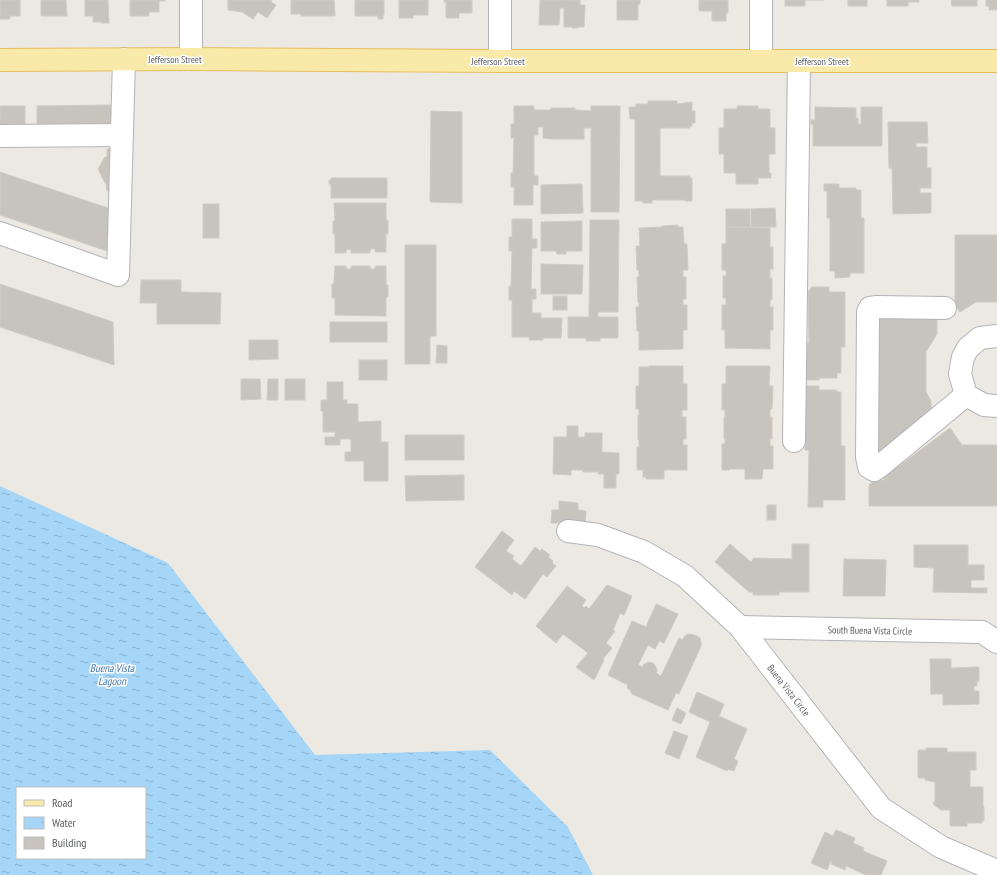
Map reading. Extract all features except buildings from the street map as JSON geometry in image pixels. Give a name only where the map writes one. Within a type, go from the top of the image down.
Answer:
[{"type":"main road","name":"Jefferson Street","points":[[0,60],[997,61]]},
{"type":"street","points":[[191,0],[191,59]]},
{"type":"street","points":[[500,0],[500,61]]},
{"type":"street","points":[[761,0],[761,61]]},
{"type":"street","points":[[0,233],[118,275],[124,59]]},
{"type":"street","points":[[794,441],[799,61]]},
{"type":"street","points":[[0,136],[122,135]]},
{"type":"street","points":[[945,308],[877,307],[870,308],[868,312],[867,457],[869,467],[874,470],[881,465],[966,395]]},
{"type":"street","points":[[997,336],[980,338],[968,348],[963,357],[960,374],[966,395],[984,406],[997,406]]},
{"type":"street","name":"Buena Vista Circle","points":[[568,531],[598,535],[644,552],[685,576],[740,628],[881,808],[940,847],[997,871]]},
{"type":"street","name":"South Buena Vista Circle","points":[[740,628],[982,632],[997,642]]},
{"type":"water","name":"Buena Vista Lagoon","points":[[0,486],[168,563],[315,755],[490,750],[568,827],[593,875],[0,875]]}]
